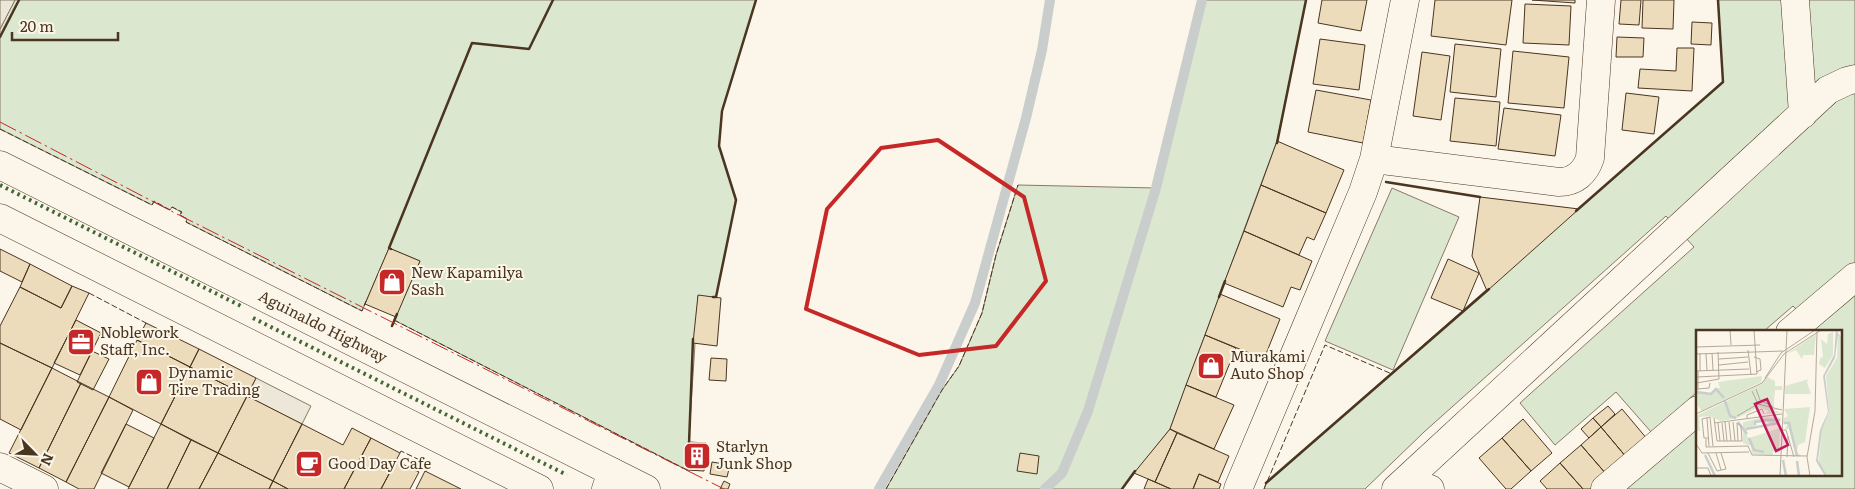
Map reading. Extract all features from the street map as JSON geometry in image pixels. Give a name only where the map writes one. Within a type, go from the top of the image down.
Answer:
[{"type":"main road","points":[[1238,489],[1351,226],[1374,159],[1405,0]]},
{"type":"main road","points":[[1374,159],[1558,182],[1569,182],[1579,176],[1587,167],[1590,158],[1601,0]]},
{"type":"main road","points":[[1794,0],[1803,114]]},
{"type":"main road","points":[[1411,486],[1828,90],[1847,81],[1855,80]]},
{"type":"main road","name":"Aguinaldo Highway","points":[[0,165],[609,480],[646,489]]},
{"type":"main road","points":[[0,218],[539,489]]},
{"type":"main road","points":[[1792,330],[1855,276]]},
{"type":"main road","points":[[1605,489],[1696,412]]},
{"type":"main road","points":[[0,467],[44,489]]},
{"type":"highlighted area","points":[[938,140],[1024,197],[1046,281],[996,346],[919,355],[806,309],[827,209],[881,148]]},
{"type":"green space","points":[[15,0],[756,0],[722,111],[719,146],[736,200],[716,297],[698,296],[687,470],[394,320],[420,261],[389,248],[362,311],[186,222],[187,219],[180,215],[181,212],[172,207],[170,210],[154,202],[152,205],[0,129],[0,29]]},
{"type":"green space","points":[[1202,0],[1306,0],[1277,141],[1170,429],[1122,489],[886,489],[942,390],[959,366],[982,313],[996,255],[1018,185],[1156,188]]},
{"type":"green space","points":[[1718,0],[1855,0],[1855,489],[1626,489],[1696,429],[1696,476],[1842,476],[1842,330],[1810,330],[1813,327],[1793,306],[1765,330],[1696,330],[1696,393],[1652,433],[1616,392],[1555,445],[1520,403],[1694,247],[1666,216],[1424,432],[1365,489],[1264,489],[1266,483],[1723,82]]},
{"type":"green space","points":[[1392,188],[1459,217],[1393,370],[1325,341]]},
{"type":"shaded area","points":[[0,0],[15,0],[0,29]]},
{"type":"shaded area","points":[[256,378],[311,406],[302,424],[247,396]]},
{"type":"building","points":[[1322,0],[1367,0],[1361,31],[1318,23]]},
{"type":"building","points":[[1435,0],[1512,0],[1506,45],[1431,36]]},
{"type":"building","points":[[1532,0],[1575,0],[1575,3]]},
{"type":"building","points":[[1621,0],[1641,0],[1639,25],[1619,24]]},
{"type":"building","points":[[1643,0],[1674,0],[1673,29],[1642,28]]},
{"type":"building","points":[[1525,4],[1571,6],[1569,45],[1523,43]]},
{"type":"building","points":[[1692,22],[1712,23],[1711,45],[1691,44]]},
{"type":"building","points":[[1617,37],[1644,38],[1643,57],[1616,57]]},
{"type":"building","points":[[1320,39],[1365,45],[1359,90],[1313,84]]},
{"type":"building","points":[[1455,44],[1501,49],[1496,97],[1450,92]]},
{"type":"building","points":[[1677,48],[1694,48],[1692,91],[1638,88],[1640,69],[1676,71]]},
{"type":"building","points":[[1513,51],[1569,57],[1564,108],[1508,103]]},
{"type":"building","points":[[1422,52],[1450,56],[1441,120],[1413,116]]},
{"type":"building","points":[[1316,90],[1371,100],[1363,143],[1308,132]]},
{"type":"building","points":[[1626,93],[1659,97],[1654,134],[1622,130]]},
{"type":"building","points":[[1455,98],[1500,102],[1496,146],[1450,141]]},
{"type":"building","points":[[1504,108],[1561,115],[1555,156],[1498,149]]},
{"type":"building","points":[[1277,141],[1344,170],[1326,213],[1261,185]]},
{"type":"building","points":[[1261,185],[1326,213],[1314,240],[1307,237],[1299,255],[1244,231]]},
{"type":"building","points":[[1480,197],[1579,209],[1487,291],[1472,256]]},
{"type":"building","points":[[1244,231],[1312,261],[1300,290],[1291,287],[1283,307],[1224,283]]},
{"type":"building","name":"New Kapamilya Sash","points":[[389,248],[420,261],[396,317],[365,304]]},
{"type":"building","points":[[0,249],[30,264],[22,282],[0,271]]},
{"type":"building","points":[[1448,259],[1479,273],[1463,311],[1431,298]]},
{"type":"building","points":[[30,264],[72,286],[61,308],[20,287]]},
{"type":"building","points":[[72,286],[89,293],[52,368],[0,343],[0,326],[20,287],[61,308]]},
{"type":"building","points":[[1220,294],[1280,319],[1264,359],[1205,335]]},
{"type":"building","points":[[698,295],[721,298],[717,346],[693,343]]},
{"type":"building","name":"Noblework Staff, Inc.","points":[[76,320],[101,333],[80,375],[54,363]]},
{"type":"building","points":[[146,323],[199,349],[190,367],[137,340]]},
{"type":"building","name":"Murakami Auto Shop","points":[[1205,335],[1236,348],[1216,397],[1186,385]]},
{"type":"building","name":"Dynamic Tire Trading","points":[[137,340],[190,367],[161,424],[109,397]]},
{"type":"building","points":[[0,343],[52,368],[21,430],[0,419]]},
{"type":"building","points":[[199,349],[256,378],[247,396],[190,367]]},
{"type":"building","points":[[92,351],[109,359],[93,390],[77,382]]},
{"type":"building","points":[[711,358],[727,359],[726,381],[709,380]]},
{"type":"building","points":[[190,367],[247,396],[218,453],[161,424]]},
{"type":"building","points":[[52,368],[81,383],[39,468],[9,453]]},
{"type":"building","points":[[81,383],[109,397],[66,482],[39,468]]},
{"type":"building","points":[[1186,385],[1234,405],[1214,449],[1170,429]]},
{"type":"building","points":[[247,396],[302,424],[273,481],[218,453]]},
{"type":"building","points":[[109,397],[133,410],[94,489],[79,489],[66,482]]},
{"type":"building","points":[[1608,406],[1615,414],[1601,427],[1593,418]]},
{"type":"building","points":[[1622,409],[1648,440],[1627,458],[1601,427]]},
{"type":"building","points":[[1593,418],[1601,427],[1589,438],[1581,429]]},
{"type":"building","points":[[1523,419],[1552,453],[1531,471],[1502,438]]},
{"type":"building","points":[[126,424],[154,438],[129,487],[101,473]]},
{"type":"building","points":[[161,424],[191,440],[167,489],[128,489]]},
{"type":"building","points":[[302,424],[343,445],[352,428],[371,438],[344,489],[288,489],[273,481]]},
{"type":"building","points":[[1601,427],[1627,458],[1607,475],[1581,445]]},
{"type":"building","points":[[1170,429],[1177,433],[1155,482],[1134,473]]},
{"type":"building","points":[[1177,433],[1229,456],[1218,482],[1199,474],[1193,489],[1171,489],[1155,482]]},
{"type":"building","points":[[371,438],[400,453],[381,489],[344,489]]},
{"type":"building","points":[[1502,438],[1531,471],[1511,489],[1506,489],[1479,458]]},
{"type":"building","points":[[191,440],[218,453],[199,489],[167,489]]},
{"type":"building","name":"Starlyn Junk Shop","points":[[689,442],[706,443],[704,471],[687,470]]},
{"type":"building","points":[[1581,445],[1607,475],[1591,489],[1583,489],[1560,463]]},
{"type":"building","points":[[218,453],[273,481],[269,489],[199,489]]},
{"type":"building","points":[[1020,453],[1039,456],[1037,474],[1017,471]]},
{"type":"building","points":[[396,461],[419,472],[410,489],[381,489]]},
{"type":"building","points":[[712,462],[730,465],[727,477],[710,474]]},
{"type":"building","points":[[1560,463],[1583,489],[1547,489],[1540,481]]},
{"type":"building","points":[[425,471],[461,489],[416,489]]},
{"type":"building","points":[[1199,474],[1221,484],[1219,489],[1193,489]]},
{"type":"building","points":[[1148,479],[1155,482],[1171,489],[1144,489]]},
{"type":"building","points":[[273,481],[288,489],[269,489]]},
{"type":"building","points":[[724,481],[730,484],[728,489],[720,489]]},
{"type":"waterway","points":[[879,489],[939,385],[975,303],[1026,118],[1042,50],[1050,0]]},
{"type":"waterway","points":[[1045,489],[1062,473],[1088,411],[1156,188],[1202,0]]},
{"type":"hedge","points":[[0,185],[241,306]]},
{"type":"hedge","points":[[253,318],[567,475]]},
{"type":"fence","points":[[0,129],[152,205],[154,201],[170,210],[172,207],[182,212],[180,215],[187,219],[186,222],[362,311],[366,301]]},
{"type":"fence","points":[[886,489],[942,390],[959,366],[982,313],[996,255],[1018,185]]},
{"type":"fence","points":[[89,293],[146,323],[145,325]]},
{"type":"fence","points":[[394,320],[687,470]]},
{"type":"fence","points":[[1264,489],[1325,345],[1392,374]]},
{"type":"fence","points":[[400,453],[401,451],[428,464],[426,472]]},
{"type":"wall","points":[[0,37],[19,0]]},
{"type":"wall","points":[[391,249],[389,248],[472,43],[529,49],[553,0]]},
{"type":"wall","points":[[713,297],[716,297],[736,200],[719,146],[722,111],[756,0]]},
{"type":"wall","points":[[1277,143],[1306,0]]},
{"type":"wall","points":[[1576,211],[1723,82],[1718,0]]},
{"type":"wall","points":[[1386,182],[1480,197]]},
{"type":"wall","points":[[1219,297],[1225,281]]},
{"type":"wall","points":[[1266,483],[1489,289]]},
{"type":"wall","points":[[392,326],[397,314]]},
{"type":"wall","points":[[689,444],[693,339]]},
{"type":"wall","points":[[1122,489],[1135,471]]},
{"type":"power","points":[[0,122],[175,213],[724,489]]},
{"type":"place","name":"New Kapamilya Sash","points":[[392,282]]},
{"type":"place","name":"Noblework Staff, Inc.","points":[[81,342]]},
{"type":"place","name":"Murakami Auto Shop","points":[[1211,366]]},
{"type":"place","name":"Dynamic Tire Trading","points":[[149,382]]},
{"type":"place","name":"Starlyn Junk Shop","points":[[697,456]]},
{"type":"place","name":"Good Day Cafe","points":[[309,464]]}]
